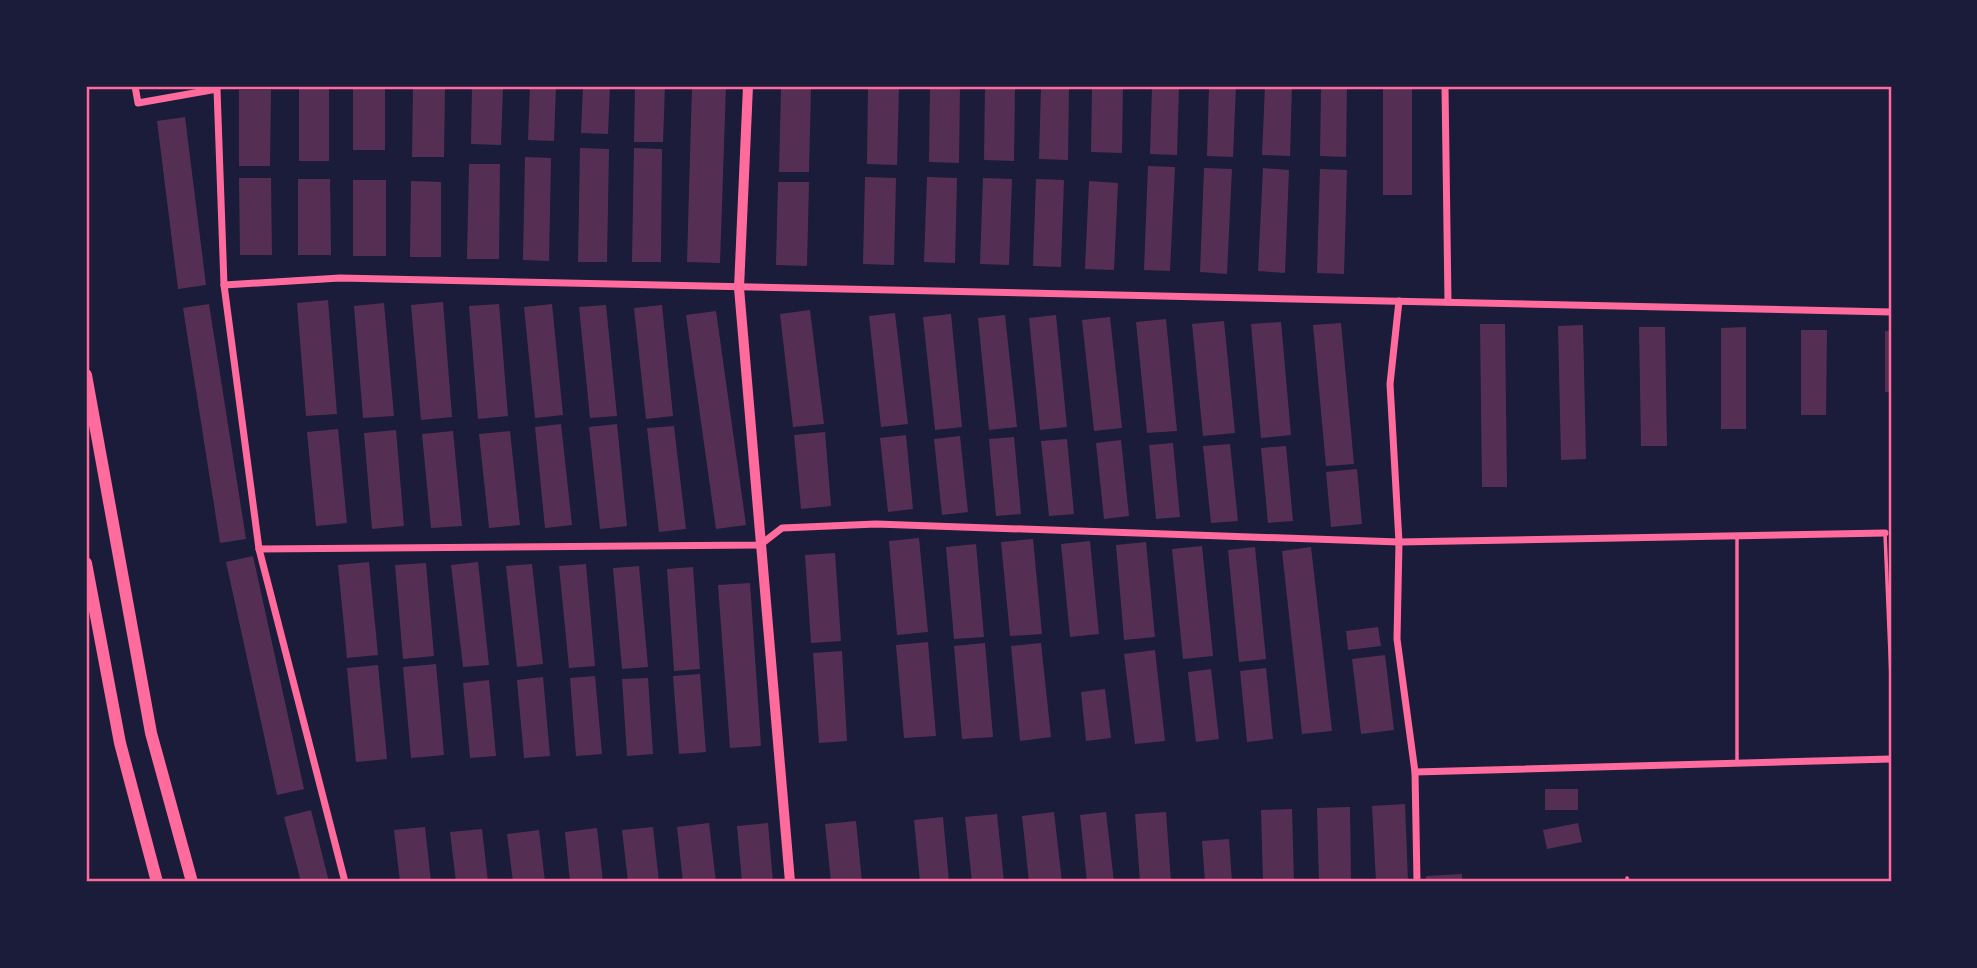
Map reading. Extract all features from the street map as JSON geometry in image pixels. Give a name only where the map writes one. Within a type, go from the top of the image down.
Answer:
[{"type":"highway","points":[[86,375],[151,733],[192,882]]},
{"type":"highway","points":[[86,563],[120,743],[157,882]]},
{"type":"street","points":[[135,86],[138,103],[217,89],[225,285],[259,549],[345,882]]},
{"type":"street","points":[[747,86],[738,288],[790,882]]},
{"type":"street","points":[[1445,86],[1448,302]]},
{"type":"street","points":[[225,285],[340,278],[1891,312]]},
{"type":"street","points":[[1399,301],[1390,384],[1399,542],[1397,639],[1415,772],[1417,882]]},
{"type":"street","points":[[259,549],[760,545],[782,528],[876,524],[1399,542],[1885,533]]},
{"type":"street","points":[[1415,772],[1891,759]]},
{"type":"lane","points":[[1885,533],[1891,678]]},
{"type":"lane","points":[[1737,536],[1737,763]]},
{"type":"building","points":[[299,86],[329,86],[329,161],[299,161]]},
{"type":"building","points":[[353,86],[385,86],[385,150],[353,150]]},
{"type":"building","points":[[413,86],[445,86],[444,157],[412,157]]},
{"type":"building","points":[[472,86],[503,86],[501,145],[471,144]]},
{"type":"building","points":[[530,86],[556,86],[554,141],[528,140]]},
{"type":"building","points":[[583,86],[610,86],[608,134],[581,133]]},
{"type":"building","points":[[635,86],[665,86],[663,142],[634,142]]},
{"type":"building","points":[[692,86],[726,86],[720,263],[687,262]]},
{"type":"building","points":[[868,86],[899,86],[897,165],[867,164]]},
{"type":"building","points":[[930,86],[960,86],[959,163],[929,162]]},
{"type":"building","points":[[985,86],[1015,86],[1014,161],[984,160]]},
{"type":"building","points":[[1041,86],[1069,86],[1068,160],[1039,159]]},
{"type":"building","points":[[1092,86],[1123,86],[1122,153],[1091,152]]},
{"type":"building","points":[[1152,86],[1179,86],[1177,155],[1150,154]]},
{"type":"building","points":[[1209,86],[1236,86],[1233,157],[1207,156]]},
{"type":"building","points":[[1265,86],[1292,86],[1290,156],[1262,155]]},
{"type":"building","points":[[1321,86],[1347,86],[1346,157],[1320,156]]},
{"type":"building","points":[[1383,86],[1412,86],[1412,195],[1383,195]]},
{"type":"building","points":[[781,88],[811,89],[809,172],[779,172]]},
{"type":"building","points":[[239,90],[271,90],[270,166],[239,166]]},
{"type":"building","points":[[185,117],[206,285],[178,289],[157,121]]},
{"type":"building","points":[[580,148],[609,149],[607,262],[578,262]]},
{"type":"building","points":[[634,148],[662,149],[661,262],[632,262]]},
{"type":"building","points":[[525,157],[551,158],[549,261],[523,260]]},
{"type":"building","points":[[469,164],[500,164],[499,259],[467,259]]},
{"type":"building","points":[[1148,166],[1175,167],[1170,271],[1144,270]]},
{"type":"building","points":[[1204,168],[1232,169],[1227,274],[1200,272]]},
{"type":"building","points":[[1263,168],[1289,170],[1285,273],[1258,271]]},
{"type":"building","points":[[1320,169],[1347,170],[1344,274],[1317,273]]},
{"type":"building","points":[[865,177],[896,178],[894,265],[863,264]]},
{"type":"building","points":[[927,177],[957,178],[955,263],[924,262]]},
{"type":"building","points":[[239,178],[271,178],[272,255],[240,255]]},
{"type":"building","points":[[983,178],[1012,179],[1009,265],[980,264]]},
{"type":"building","points":[[298,179],[330,179],[331,255],[298,255]]},
{"type":"building","points":[[1036,179],[1064,180],[1061,267],[1033,266]]},
{"type":"building","points":[[353,180],[386,180],[386,256],[353,256]]},
{"type":"building","points":[[411,181],[441,182],[441,257],[410,257]]},
{"type":"building","points":[[1089,181],[1118,183],[1114,270],[1085,269]]},
{"type":"building","points":[[778,182],[809,182],[807,266],[776,265]]},
{"type":"building","points":[[328,300],[337,414],[306,416],[297,303]]},
{"type":"building","points":[[443,302],[452,417],[421,420],[411,305]]},
{"type":"building","points":[[384,303],[394,416],[363,418],[354,306]]},
{"type":"building","points":[[209,304],[246,539],[220,543],[183,308]]},
{"type":"building","points":[[499,304],[508,416],[478,419],[469,306]]},
{"type":"building","points":[[552,304],[563,415],[535,418],[524,307]]},
{"type":"building","points":[[606,305],[617,416],[590,418],[579,307]]},
{"type":"building","points":[[662,305],[673,416],[646,419],[634,308]]},
{"type":"building","points":[[810,310],[824,424],[793,427],[780,314]]},
{"type":"building","points":[[716,311],[746,525],[716,529],[686,315]]},
{"type":"building","points":[[895,313],[908,424],[881,427],[869,316]]},
{"type":"building","points":[[951,314],[962,427],[935,430],[923,317]]},
{"type":"building","points":[[1005,315],[1017,427],[989,430],[978,318]]},
{"type":"building","points":[[1056,315],[1067,427],[1040,430],[1029,318]]},
{"type":"building","points":[[1110,317],[1122,428],[1094,431],[1082,320]]},
{"type":"building","points":[[1166,319],[1177,431],[1147,433],[1136,322]]},
{"type":"building","points":[[1224,321],[1235,433],[1203,436],[1192,324]]},
{"type":"building","points":[[1281,322],[1291,435],[1261,438],[1251,324]]},
{"type":"building","points":[[1341,323],[1354,464],[1326,466],[1313,325]]},
{"type":"building","points":[[1480,324],[1505,324],[1507,487],[1482,487]]},
{"type":"building","points":[[1583,325],[1586,459],[1561,460],[1558,326]]},
{"type":"building","points":[[1639,327],[1665,327],[1667,446],[1641,446]]},
{"type":"building","points":[[1746,327],[1746,429],[1721,429],[1721,328]]},
{"type":"building","points":[[1801,330],[1827,330],[1826,415],[1801,415]]},
{"type":"building","points":[[1885,331],[1891,331],[1891,392],[1885,392]]},
{"type":"building","points":[[561,424],[572,525],[545,528],[535,427]]},
{"type":"building","points":[[617,424],[627,526],[600,529],[589,427]]},
{"type":"building","points":[[674,426],[686,529],[659,532],[647,428]]},
{"type":"building","points":[[338,429],[347,523],[316,526],[307,432]]},
{"type":"building","points":[[396,430],[404,526],[372,529],[364,433]]},
{"type":"building","points":[[453,431],[462,526],[431,528],[422,434]]},
{"type":"building","points":[[510,431],[520,525],[489,528],[479,434]]},
{"type":"building","points":[[825,432],[831,506],[801,509],[794,435]]},
{"type":"building","points":[[906,435],[913,509],[888,512],[880,438]]},
{"type":"building","points":[[960,436],[968,512],[942,515],[934,439]]},
{"type":"building","points":[[1014,437],[1021,514],[996,516],[989,439]]},
{"type":"building","points":[[1067,439],[1074,514],[1049,516],[1041,441]]},
{"type":"building","points":[[1121,440],[1129,516],[1104,519],[1096,443]]},
{"type":"building","points":[[1173,443],[1180,517],[1156,519],[1149,445]]},
{"type":"building","points":[[1230,444],[1238,521],[1211,523],[1203,446]]},
{"type":"building","points":[[1286,446],[1293,521],[1268,523],[1261,448]]},
{"type":"building","points":[[1357,469],[1362,524],[1331,527],[1326,472]]},
{"type":"building","points":[[919,538],[928,632],[897,635],[889,541]]},
{"type":"building","points":[[1033,539],[1042,634],[1010,636],[1001,542]]},
{"type":"building","points":[[1090,541],[1099,634],[1070,637],[1061,544]]},
{"type":"building","points":[[1146,542],[1155,637],[1124,640],[1116,545]]},
{"type":"building","points":[[976,544],[984,637],[954,639],[946,547]]},
{"type":"building","points":[[1202,546],[1213,656],[1183,659],[1172,549]]},
{"type":"building","points":[[1255,547],[1266,659],[1239,662],[1228,550]]},
{"type":"building","points":[[1311,547],[1332,731],[1302,734],[1282,551]]},
{"type":"building","points":[[835,553],[841,641],[811,643],[805,555]]},
{"type":"building","points":[[253,556],[304,789],[277,795],[226,562]]},
{"type":"building","points":[[369,562],[378,655],[347,658],[338,565]]},
{"type":"building","points":[[478,562],[489,665],[463,667],[451,565]]},
{"type":"building","points":[[426,563],[434,656],[403,659],[395,565]]},
{"type":"building","points":[[532,564],[543,664],[517,667],[506,566]]},
{"type":"building","points":[[586,564],[595,666],[569,668],[559,566]]},
{"type":"building","points":[[639,566],[648,667],[622,669],[613,568]]},
{"type":"building","points":[[693,567],[700,669],[674,671],[667,569]]},
{"type":"building","points":[[750,583],[761,746],[730,748],[718,585]]},
{"type":"building","points":[[1378,627],[1381,646],[1348,650],[1346,631]]},
{"type":"building","points":[[928,642],[936,736],[904,738],[896,645]]},
{"type":"building","points":[[985,643],[993,737],[962,739],[954,646]]},
{"type":"building","points":[[1041,643],[1051,737],[1020,741],[1011,646]]},
{"type":"building","points":[[1155,650],[1165,741],[1135,744],[1124,654]]},
{"type":"building","points":[[842,651],[847,741],[819,743],[813,653]]},
{"type":"building","points":[[1385,655],[1394,730],[1361,734],[1352,659]]},
{"type":"building","points":[[436,664],[444,755],[411,758],[403,667]]},
{"type":"building","points":[[378,665],[387,759],[356,762],[347,668]]},
{"type":"building","points":[[1266,668],[1273,739],[1247,742],[1240,671]]},
{"type":"building","points":[[1211,669],[1219,739],[1196,742],[1188,672]]},
{"type":"building","points":[[700,674],[706,752],[679,754],[673,676]]},
{"type":"building","points":[[595,676],[602,754],[576,756],[570,678]]},
{"type":"building","points":[[543,677],[550,756],[524,758],[517,680]]},
{"type":"building","points":[[648,678],[653,754],[627,756],[622,679]]},
{"type":"building","points":[[489,680],[496,756],[470,758],[463,683]]},
{"type":"building","points":[[1105,689],[1111,738],[1086,741],[1081,692]]},
{"type":"building","points":[[1545,789],[1578,789],[1578,810],[1545,810]]},
{"type":"building","points":[[1405,804],[1408,882],[1376,882],[1372,806]]},
{"type":"building","points":[[1350,807],[1351,882],[1319,882],[1317,808]]},
{"type":"building","points":[[1292,809],[1294,882],[1263,882],[1261,810]]},
{"type":"building","points":[[311,810],[329,882],[301,882],[284,817]]},
{"type":"building","points":[[1054,812],[1062,882],[1029,882],[1022,816]]},
{"type":"building","points":[[1106,812],[1114,882],[1087,882],[1080,815]]},
{"type":"building","points":[[1166,812],[1171,882],[1140,882],[1135,814]]},
{"type":"building","points":[[997,814],[1004,882],[972,882],[965,817]]},
{"type":"building","points":[[943,817],[949,882],[920,882],[914,820]]},
{"type":"building","points":[[856,821],[862,882],[831,882],[825,824]]},
{"type":"building","points":[[709,823],[716,882],[683,882],[677,827]]},
{"type":"building","points":[[768,823],[773,882],[742,882],[737,826]]},
{"type":"building","points":[[1578,823],[1582,842],[1547,849],[1543,830]]},
{"type":"building","points":[[425,827],[431,882],[400,882],[394,830]]},
{"type":"building","points":[[653,827],[659,882],[628,882],[622,830]]},
{"type":"building","points":[[597,828],[603,882],[570,882],[565,832]]},
{"type":"building","points":[[482,829],[488,882],[456,882],[450,832]]},
{"type":"building","points":[[539,830],[545,882],[513,882],[507,834]]},
{"type":"building","points":[[1229,839],[1232,882],[1205,882],[1202,841]]},
{"type":"building","points":[[1462,874],[1462,882],[1426,882],[1426,876]]}]
